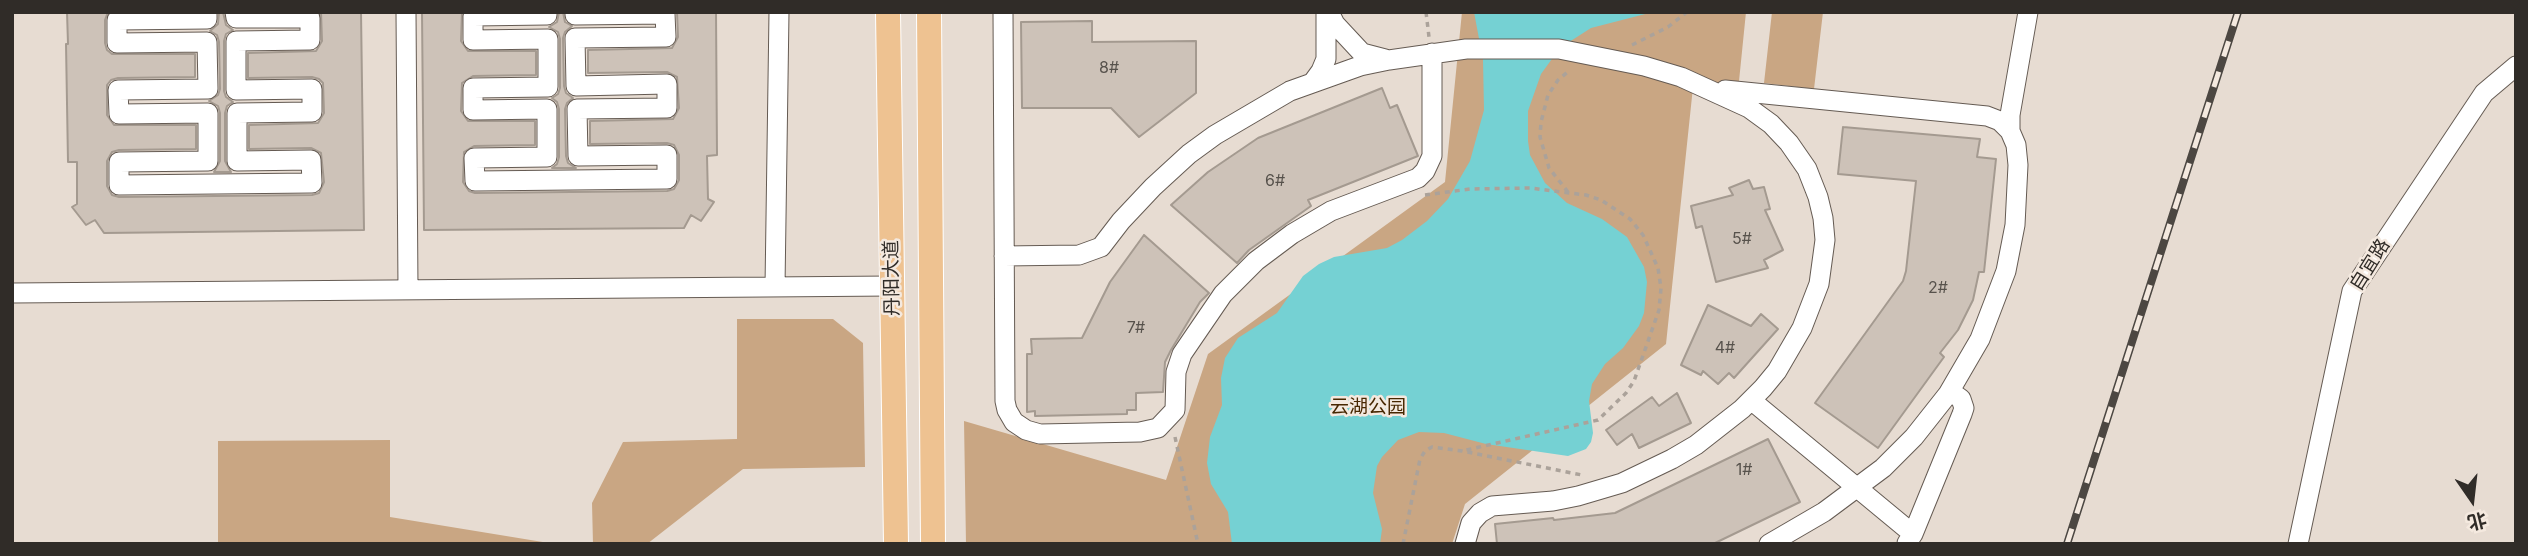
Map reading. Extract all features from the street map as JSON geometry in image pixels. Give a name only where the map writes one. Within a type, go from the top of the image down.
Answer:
[{"type":"main road","name":"丹阳大道","points":[[888,12],[896,544]]},
{"type":"main road","name":"丹阳大道","points":[[929,12],[933,544]]},
{"type":"main road","points":[[891,214],[931,214]]},
{"type":"street","points":[[207,12],[207,19],[117,20],[117,43],[207,42],[208,89],[118,90],[119,114],[208,113],[208,161],[119,162],[119,185],[312,183],[312,160],[237,160],[237,113],[312,112],[312,89],[236,90],[236,41],[310,40],[310,18],[236,18],[235,12]]},
{"type":"street","points":[[406,12],[408,289]]},
{"type":"street","points":[[547,12],[547,15],[473,16],[473,40],[548,39],[548,87],[473,88],[473,110],[547,109],[547,157],[474,158],[475,181],[667,178],[667,155],[578,156],[577,109],[667,108],[667,85],[576,86],[575,50],[575,38],[666,37],[666,14],[575,15],[575,12]]},
{"type":"street","points":[[775,287],[779,12]]},
{"type":"street","points":[[1003,12],[1005,401],[1014,422],[1026,430],[1040,434],[1140,432],[1158,428],[1175,410],[1176,372],[1182,354],[1223,294],[1256,261],[1292,234],[1331,211],[1374,193],[1410,183],[1425,171],[1432,156],[1432,52]]},
{"type":"street","points":[[1313,82],[1325,59],[1327,12]]},
{"type":"street","points":[[1327,12],[1362,53],[1389,60]]},
{"type":"street","points":[[1769,544],[1824,512],[1858,488],[1914,437],[1950,391],[1980,339],[1997,299],[2011,251],[2018,184],[2015,145],[2010,131],[2028,12]]},
{"type":"street","points":[[1004,256],[1079,255],[1101,247],[1134,206],[1189,154],[1241,118],[1313,82],[1360,66],[1389,60],[1466,49],[1559,49],[1644,66],[1710,89],[1749,108],[1771,124],[1789,143],[1807,169],[1823,218],[1825,240],[1819,284],[1796,340],[1777,371],[1751,400],[1696,445],[1643,475],[1553,501],[1492,506],[1479,513],[1471,523],[1465,544]]},
{"type":"street","name":"自宜路","points":[[2298,544],[2352,291],[2483,93],[2516,66]]},
{"type":"street","points":[[1710,89],[1980,115],[1994,118],[2010,131]]},
{"type":"street","points":[[1980,115],[2000,110],[2014,93]]},
{"type":"street","points":[[12,293],[892,286]]},
{"type":"street","points":[[1751,400],[1858,488],[1910,539],[1964,408],[1961,399],[1950,391]]},
{"type":"path","points":[[1426,12],[1432,52]]},
{"type":"path","points":[[1569,192],[1546,160],[1540,137],[1548,95],[1558,80],[1581,62],[1650,37],[1687,12]]},
{"type":"path","points":[[1443,192],[1502,187],[1569,192],[1601,200],[1630,219],[1643,235],[1658,268],[1661,288],[1659,310],[1634,381],[1626,393],[1598,420],[1462,451]]},
{"type":"path","points":[[1158,428],[1173,433],[1176,440],[1198,544]]},
{"type":"path","points":[[1403,544],[1420,459],[1425,451],[1432,447],[1582,475]]},
{"type":"green space","name":"云湖公园","points":[[1462,12],[1746,12],[1738,91],[1693,87],[1666,344],[1465,504],[1452,544],[966,544],[964,421],[1166,480],[1208,354],[1445,182]]},
{"type":"green space","points":[[1772,12],[1823,12],[1814,89],[1764,83]]},
{"type":"green space","points":[[737,319],[833,319],[863,343],[865,467],[743,469],[647,544],[593,544],[592,503],[623,442],[737,439]]},
{"type":"green space","points":[[390,440],[390,517],[555,544],[218,544],[218,441]]},
{"type":"water","points":[[1474,12],[1653,12],[1591,28],[1566,44],[1541,74],[1528,111],[1530,155],[1545,183],[1567,203],[1602,219],[1627,237],[1644,267],[1647,282],[1644,313],[1639,326],[1623,348],[1605,364],[1592,384],[1589,401],[1593,433],[1591,442],[1586,449],[1568,456],[1486,444],[1444,433],[1419,432],[1398,440],[1377,466],[1373,493],[1382,529],[1380,544],[1232,544],[1228,512],[1211,484],[1207,463],[1210,437],[1222,405],[1221,378],[1225,358],[1238,338],[1277,313],[1303,276],[1319,264],[1334,257],[1387,248],[1427,221],[1448,199],[1470,161],[1484,110],[1483,60]]},
{"type":"building","points":[[67,12],[108,12],[105,20],[105,43],[112,54],[195,54],[195,77],[118,78],[107,85],[107,115],[114,125],[196,125],[196,149],[112,152],[107,161],[107,186],[112,195],[119,197],[319,193],[324,182],[321,153],[311,148],[249,149],[249,125],[318,123],[324,113],[323,83],[312,77],[248,78],[248,53],[316,51],[322,41],[321,12],[361,12],[364,230],[104,233],[95,220],[86,225],[72,207],[77,204],[77,162],[68,162]]},
{"type":"building","points":[[219,12],[223,12],[226,25],[233,30],[226,34],[224,41],[224,91],[226,97],[233,102],[227,106],[225,113],[225,161],[231,172],[214,172],[220,161],[220,113],[218,106],[209,101],[218,95],[220,89],[219,42],[217,35],[210,31],[218,24]]},
{"type":"building","points":[[422,12],[462,12],[461,41],[468,51],[536,51],[536,75],[473,76],[462,83],[461,111],[468,121],[535,121],[535,145],[474,146],[464,152],[463,182],[469,191],[475,193],[674,189],[679,180],[679,155],[674,145],[590,144],[590,121],[673,119],[679,108],[677,77],[667,72],[588,73],[588,50],[672,48],[678,37],[677,12],[716,12],[717,155],[707,156],[708,199],[714,202],[701,221],[691,215],[684,228],[424,230]]},
{"type":"building","points":[[559,12],[563,12],[565,22],[572,26],[563,38],[564,86],[566,93],[573,98],[565,109],[566,156],[568,163],[576,168],[552,168],[559,157],[559,109],[552,98],[558,94],[560,88],[560,39],[558,32],[549,27],[557,22]]},
{"type":"building","points":[[1092,21],[1092,42],[1196,41],[1196,93],[1139,137],[1111,108],[1022,108],[1021,22]]},
{"type":"building","points":[[1382,88],[1390,108],[1397,105],[1418,156],[1308,200],[1311,206],[1249,250],[1237,263],[1171,205],[1208,172],[1258,138]]},
{"type":"building","points":[[1843,127],[1980,139],[1977,157],[1996,159],[1984,272],[1979,272],[1973,300],[1958,330],[1940,353],[1944,357],[1878,448],[1815,403],[1903,281],[1916,181],[1838,174]]},
{"type":"building","points":[[1749,180],[1753,189],[1764,187],[1770,209],[1765,210],[1783,250],[1764,260],[1768,268],[1716,282],[1702,226],[1696,228],[1691,206],[1733,195],[1729,188]]},
{"type":"building","points":[[1144,235],[1209,293],[1200,302],[1165,362],[1163,392],[1136,393],[1136,410],[1127,410],[1127,414],[1035,416],[1035,411],[1027,412],[1027,354],[1032,354],[1031,339],[1082,338],[1110,282]]},
{"type":"building","points":[[1708,305],[1751,326],[1761,314],[1778,329],[1734,378],[1729,373],[1718,384],[1703,371],[1701,375],[1681,365]]},
{"type":"building","points":[[1677,393],[1691,423],[1639,448],[1632,434],[1617,445],[1606,430],[1652,397],[1659,406]]},
{"type":"building","points":[[1768,439],[1800,502],[1713,544],[1497,544],[1495,524],[1615,513]]},
{"type":"railway","points":[[2067,544],[2238,12]]}]
